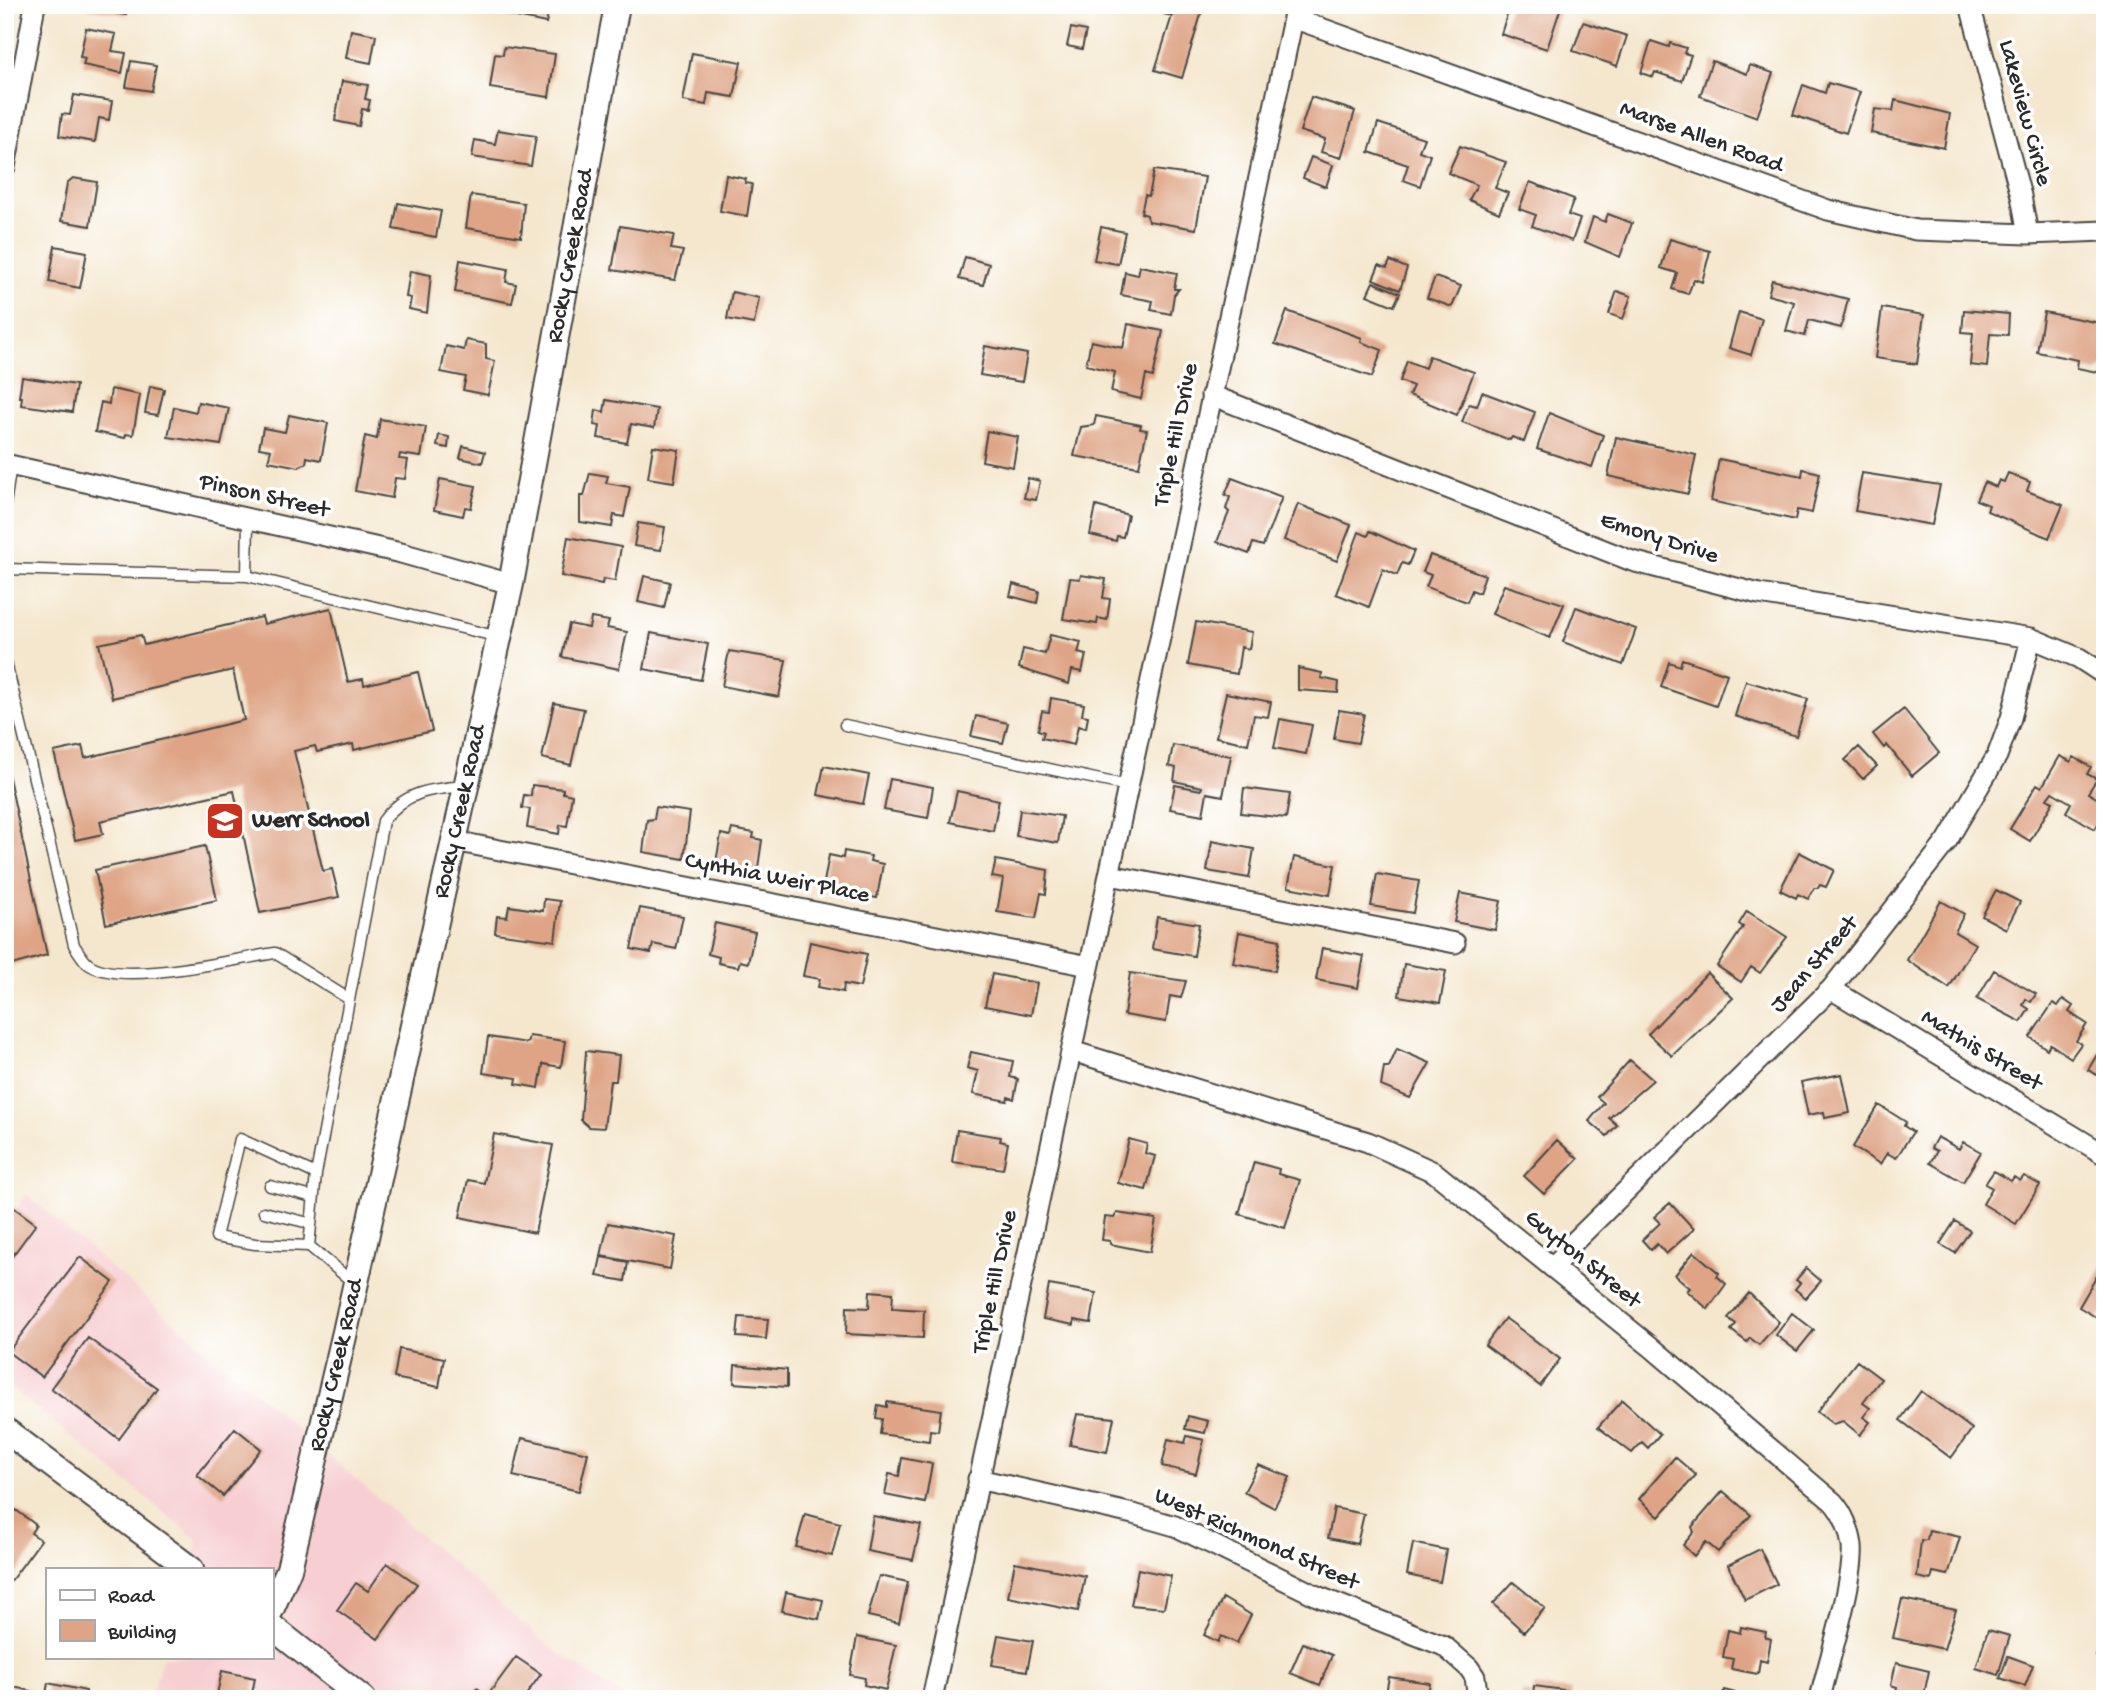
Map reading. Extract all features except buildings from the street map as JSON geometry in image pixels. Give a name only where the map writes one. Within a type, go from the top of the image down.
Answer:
[{"type":"street","points":[[5,167],[35,5]]},
{"type":"street","name":"Rocky Creek Road","points":[[273,1605],[289,1569],[500,637],[617,5]]},
{"type":"street","name":"Lakeview Circle","points":[[1970,5],[2021,196],[2028,234]]},
{"type":"street","name":"Marse Allen Road","points":[[1295,12],[1828,210],[1916,230],[2028,234],[2105,232]]},
{"type":"street","name":"Triple Hill Drive","points":[[932,1699],[1295,12]]},
{"type":"street","name":"Emory Drive","points":[[1211,395],[1633,561],[1759,594],[2031,638],[2079,657],[2105,675]]},
{"type":"street","name":"Pinson Street","points":[[8,465],[401,553],[511,584]]},
{"type":"street","name":"Jean Street","points":[[1553,1268],[1574,1242],[1831,989],[1970,807],[1997,756],[2011,718],[2031,638]]},
{"type":"street","name":"Cynthia Weir Place","points":[[454,841],[1090,966]]},
{"type":"street","points":[[1110,876],[1455,943]]},
{"type":"street","name":"Mathis Street","points":[[1831,989],[2105,1155]]},
{"type":"street","name":"Guyton Street","points":[[1072,1051],[1368,1143],[1420,1165],[1452,1185],[1839,1508],[1852,1546],[1851,1560],[1819,1699]]},
{"type":"street","points":[[5,1430],[190,1568]]},
{"type":"street","name":"West Richmond Street","points":[[978,1479],[1175,1526],[1317,1596],[1444,1646],[1469,1668],[1475,1677],[1478,1699]]},
{"type":"street","points":[[273,1628],[363,1699]]},
{"type":"lane","points":[[5,504],[8,465]]},
{"type":"lane","points":[[247,576],[248,518]]},
{"type":"lane","points":[[5,569],[247,576],[500,637]]},
{"type":"lane","points":[[5,658],[74,945],[87,963],[110,973],[136,975],[275,953],[349,999]]},
{"type":"lane","points":[[845,725],[1128,786]]},
{"type":"lane","points":[[309,1246],[309,1223],[316,1174],[383,821],[394,806],[410,795],[430,789],[467,786]]},
{"type":"lane","points":[[316,1174],[240,1139],[215,1237],[255,1244],[309,1246],[355,1284]]},
{"type":"lane","points":[[230,1177],[243,1180]]},
{"type":"lane","points":[[270,1186],[313,1197]]},
{"type":"lane","points":[[224,1204],[237,1206]]},
{"type":"lane","points":[[264,1212],[309,1223]]},
{"type":"shaded area","points":[[26,1194],[551,1648],[627,1699],[150,1699],[163,1658],[273,1658],[273,1568],[190,1568],[198,1540],[5,1383],[5,1227]]},
{"type":"place","name":"Werr School","points":[[225,821]]}]
